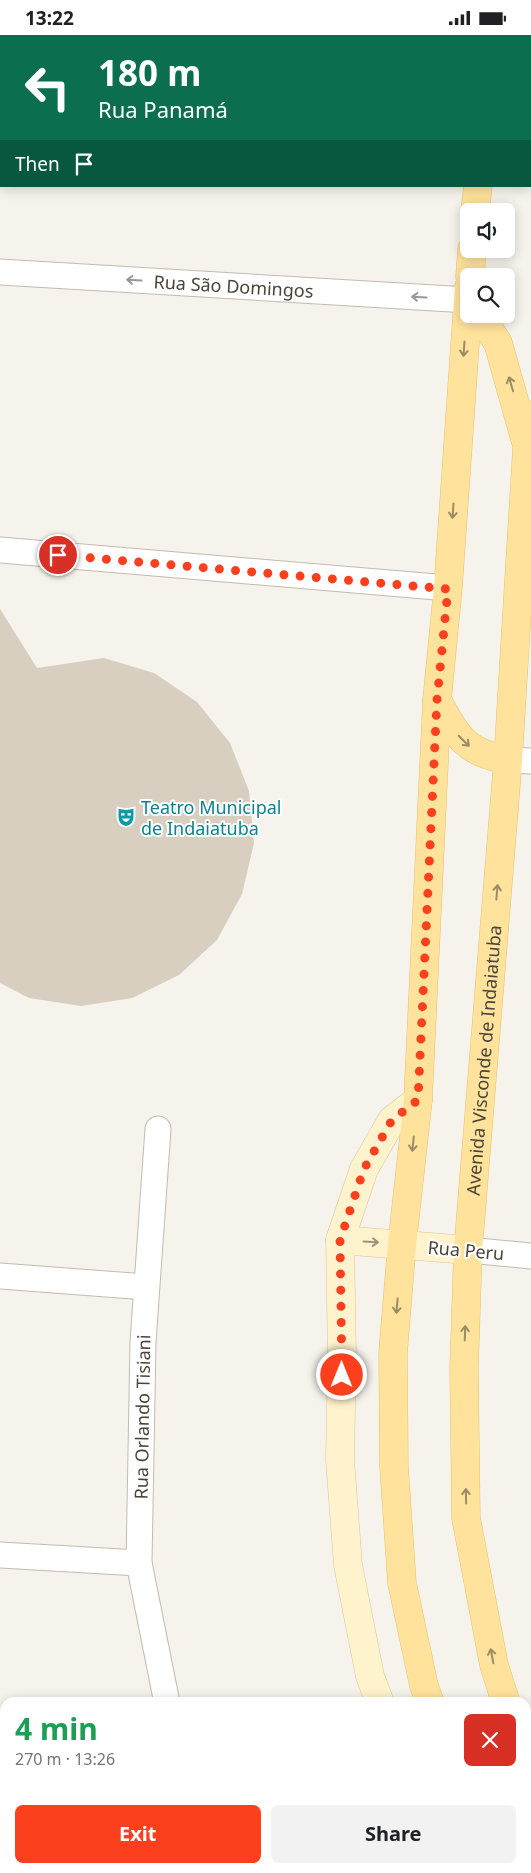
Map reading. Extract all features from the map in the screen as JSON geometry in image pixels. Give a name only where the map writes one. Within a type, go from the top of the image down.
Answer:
[{"type":"main road","points":[[476,203],[478,187]]},
{"type":"main road","points":[[428,1697],[402,1583],[394,1467],[393,1353],[402,1244],[418,1100],[437,700],[448,589],[469,323]]},
{"type":"main road","points":[[487,323],[498,343],[511,383],[527,448]]},
{"type":"main road","name":"Avenida Visconde de Indaiatuba","points":[[504,1697],[494,1665],[466,1518],[464,1369],[468,1250],[520,761],[527,448],[531,415]]},
{"type":"main road","points":[[437,700],[455,732],[467,745],[486,757],[520,761]]},
{"type":"street","name":"Rua São Domingos","points":[[0,271],[460,295]]},
{"type":"street","points":[[0,550],[448,589]]},
{"type":"street","points":[[378,1697],[370,1676],[348,1565],[340,1460],[342,1358],[340,1240],[364,1169],[392,1120],[418,1100]]},
{"type":"street","name":"Rua Orlando Tisiani","points":[[158,1129],[146,1287],[139,1563],[166,1697]]},
{"type":"street","name":"Rua Peru","points":[[340,1240],[531,1256]]},
{"type":"street","points":[[0,1276],[146,1287]]},
{"type":"street","points":[[0,1555],[139,1563]]},
{"type":"building","name":"Teatro Municipal de Indaiatuba","points":[[0,609],[37,668],[104,658],[154,673],[197,702],[230,743],[249,791],[254,843],[242,894],[217,940],[179,975],[132,998],[81,1006],[29,998],[0,983]]},
{"type":"place","name":"Teatro Municipal de Indaiatuba","points":[[126,817]]},
{"type":"route","points":[[58,555],[448,589],[437,700],[418,1100],[392,1120],[364,1169],[340,1240],[342,1375]]}]
